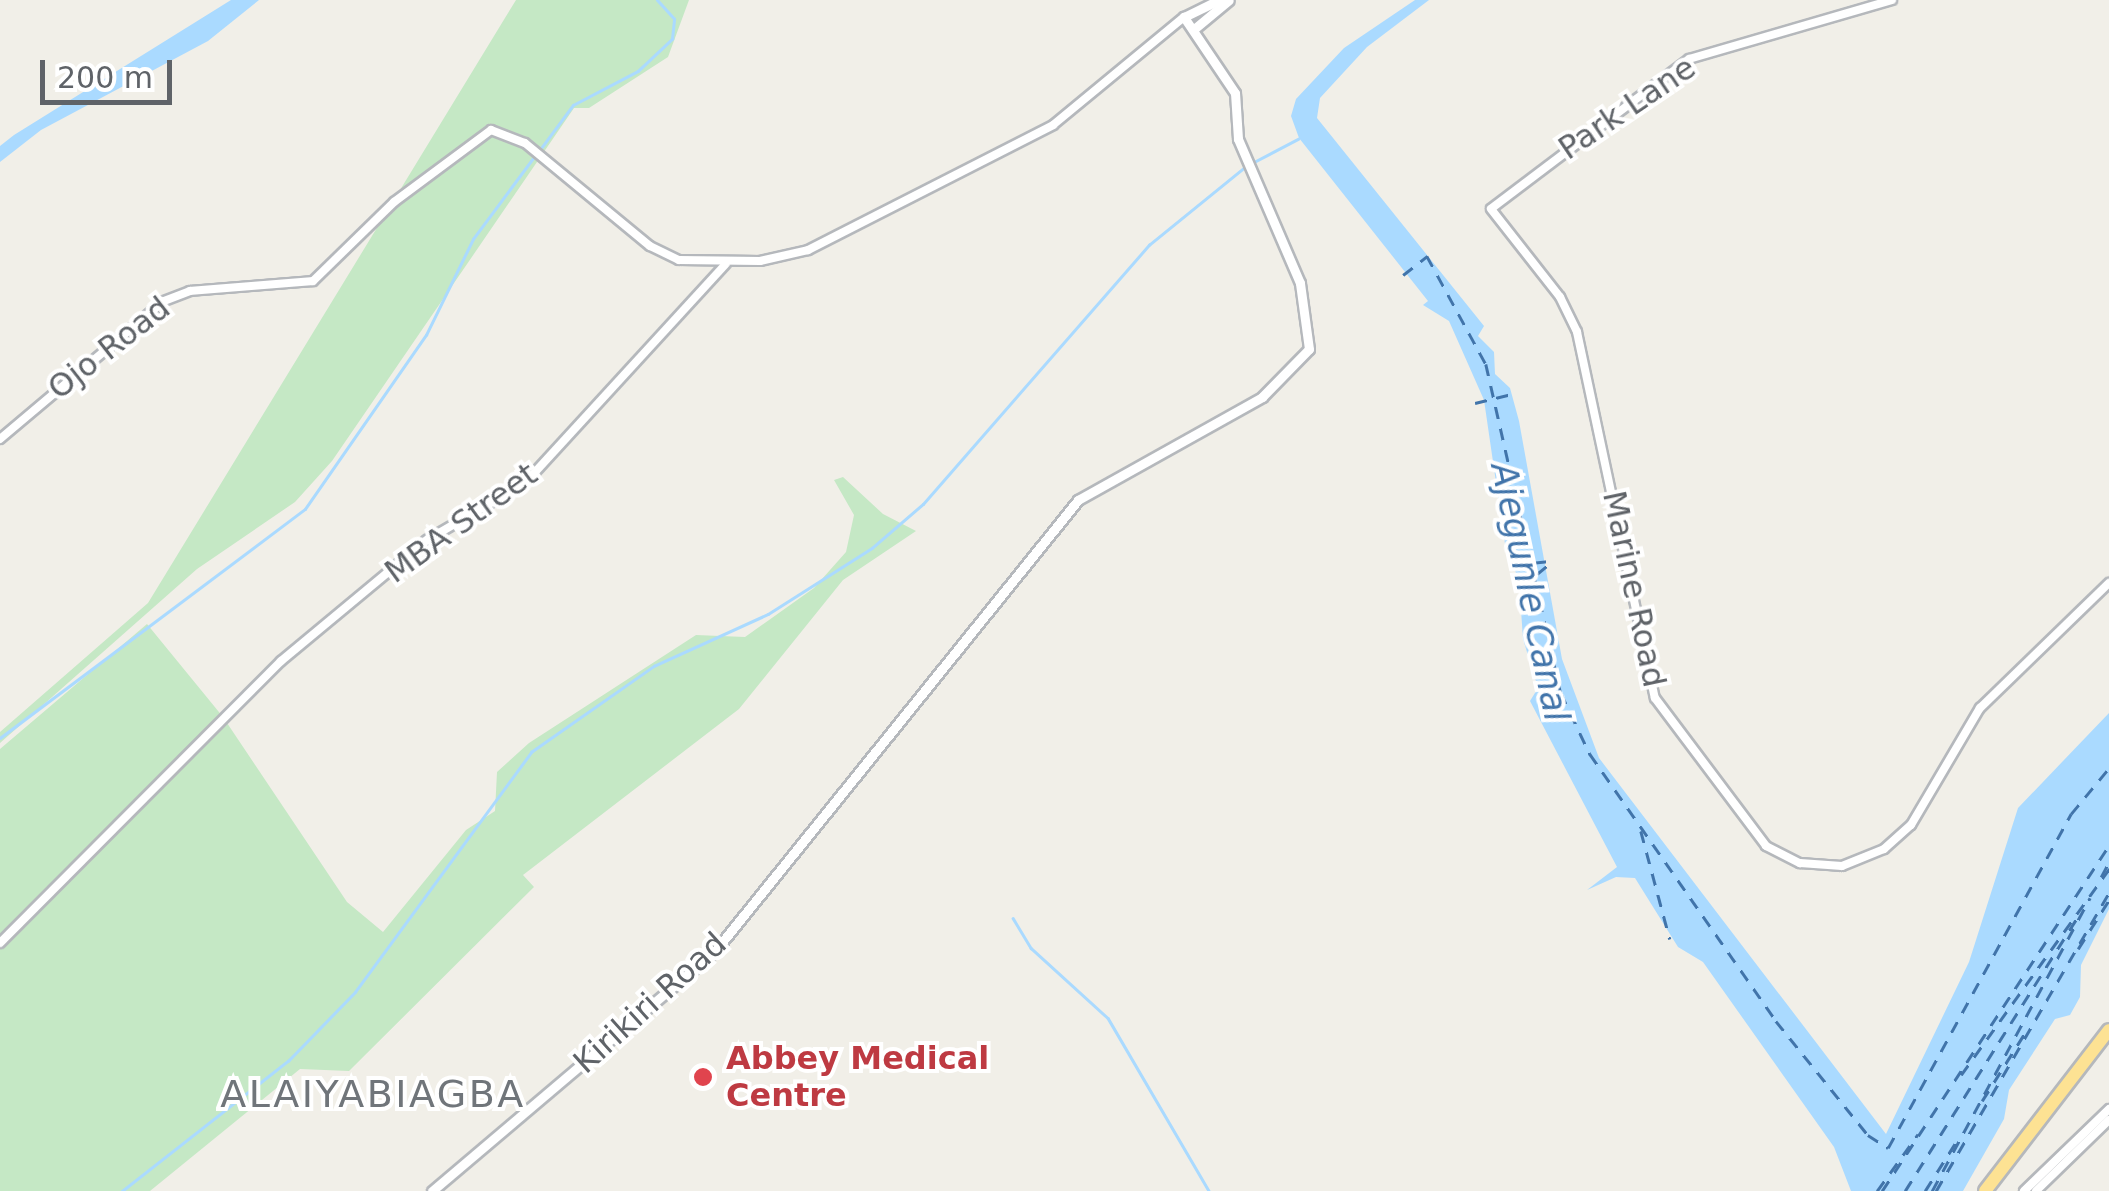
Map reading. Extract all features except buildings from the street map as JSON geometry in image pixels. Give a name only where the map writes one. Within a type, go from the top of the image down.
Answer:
[{"type":"highway","points":[[1985,1191],[2109,1030]]},
{"type":"highway","points":[[1995,1191],[2109,1042]]},
{"type":"main road","points":[[1218,0],[1186,16],[1197,26],[1229,0]]},
{"type":"main road","name":"Kirikiri Road","points":[[432,1191],[715,952],[916,695],[1078,500],[1262,397],[1308,349],[1289,247],[1244,152],[1231,84],[1197,26]]},
{"type":"street","name":"Park Lane","points":[[1491,209],[1690,59],[1892,0]]},
{"type":"street","points":[[726,264],[808,250],[1053,126],[1186,16]]},
{"type":"street","name":"Ojo Road","points":[[0,439],[164,301],[190,291],[313,281],[476,138],[503,130],[547,160],[650,246],[679,260],[726,264]]},
{"type":"street","name":"Marine Road","points":[[1491,209],[1560,297],[1577,332],[1655,698],[1773,850],[1828,868],[1864,860],[1893,842],[1911,824],[1980,708],[2109,582]]},
{"type":"street","name":"MBA Street","points":[[0,943],[282,661],[418,546],[525,483],[726,264]]},
{"type":"street","points":[[2024,1191],[2109,1110]]},
{"type":"street","points":[[2036,1191],[2109,1120]]},
{"type":"green space","points":[[516,0],[689,0],[668,57],[589,108],[574,108],[332,461],[295,502],[197,569],[0,743],[0,732],[148,603]]},
{"type":"green space","points":[[843,477],[883,514],[916,531],[843,580],[739,709],[523,875],[534,887],[349,1071],[300,1069],[150,1191],[0,1191],[0,749],[147,624],[223,717],[347,902],[383,932],[466,830],[495,811],[497,772],[529,743],[696,635],[745,637],[814,588],[846,552],[854,515],[834,480]]},
{"type":"water","points":[[231,0],[259,0],[208,41],[41,130],[0,162],[0,146],[14,135]]},
{"type":"water","name":"Ajegunle Canal","points":[[1415,0],[1429,0],[1367,47],[1320,98],[1317,118],[1484,326],[1478,336],[1494,352],[1495,374],[1510,388],[1519,421],[1562,659],[1599,758],[1886,1134],[1969,962],[2018,808],[2109,713],[2109,909],[2081,965],[2080,997],[2070,1015],[2055,1019],[2009,1090],[2004,1119],[1963,1191],[1851,1191],[1834,1147],[1703,962],[1678,947],[1635,878],[1616,877],[1587,890],[1617,867],[1530,701],[1538,688],[1523,639],[1519,581],[1505,544],[1484,400],[1449,321],[1423,305],[1428,301],[1299,138],[1291,116],[1296,99],[1344,48]]},
{"type":"waterway","points":[[539,151],[573,105],[638,71],[672,39],[674,19],[657,0]]},
{"type":"waterway","points":[[1252,163],[1298,139]]},
{"type":"waterway","points":[[0,738],[305,509],[426,335],[473,239],[534,157]]},
{"type":"waterway","points":[[122,1191],[288,1061],[355,992],[531,752],[654,666],[768,614],[872,548],[923,504],[1149,245],[1245,167]]},
{"type":"waterway","points":[[1013,918],[1031,948],[1108,1018],[1209,1191]]},
{"type":"ferry route","points":[[1403,275],[1427,256],[1486,364],[1561,693],[1590,754],[1776,1021],[1868,1135],[1888,1148],[2071,814],[2109,768]]},
{"type":"ferry route","points":[[1475,403],[1516,393]]},
{"type":"ferry route","points":[[1512,565],[1550,561]]},
{"type":"ferry route","points":[[1520,588],[1553,561]]},
{"type":"ferry route","points":[[1641,831],[1670,939]]},
{"type":"ferry route","points":[[1882,1191],[2109,845]]},
{"type":"ferry route","points":[[2101,877],[2109,862]]},
{"type":"ferry route","points":[[1961,1075],[2109,869]]},
{"type":"ferry route","points":[[1936,1191],[2109,892]]},
{"type":"ferry route","points":[[1932,1191],[2090,898]]},
{"type":"ferry route","points":[[2078,949],[2109,900]]},
{"type":"ferry route","points":[[1905,1191],[2080,913]]},
{"type":"ferry route","points":[[1982,1101],[2028,1028]]},
{"type":"ferry route","points":[[1877,1191],[1918,1134]]},
{"type":"ferry route","points":[[1925,1191],[1956,1142]]},
{"type":"place","name":"Abbey Medical Centre","points":[[703,1077]]},
{"type":"district","name":"ALAIYABIAGBA","points":[[373,1095]]}]
